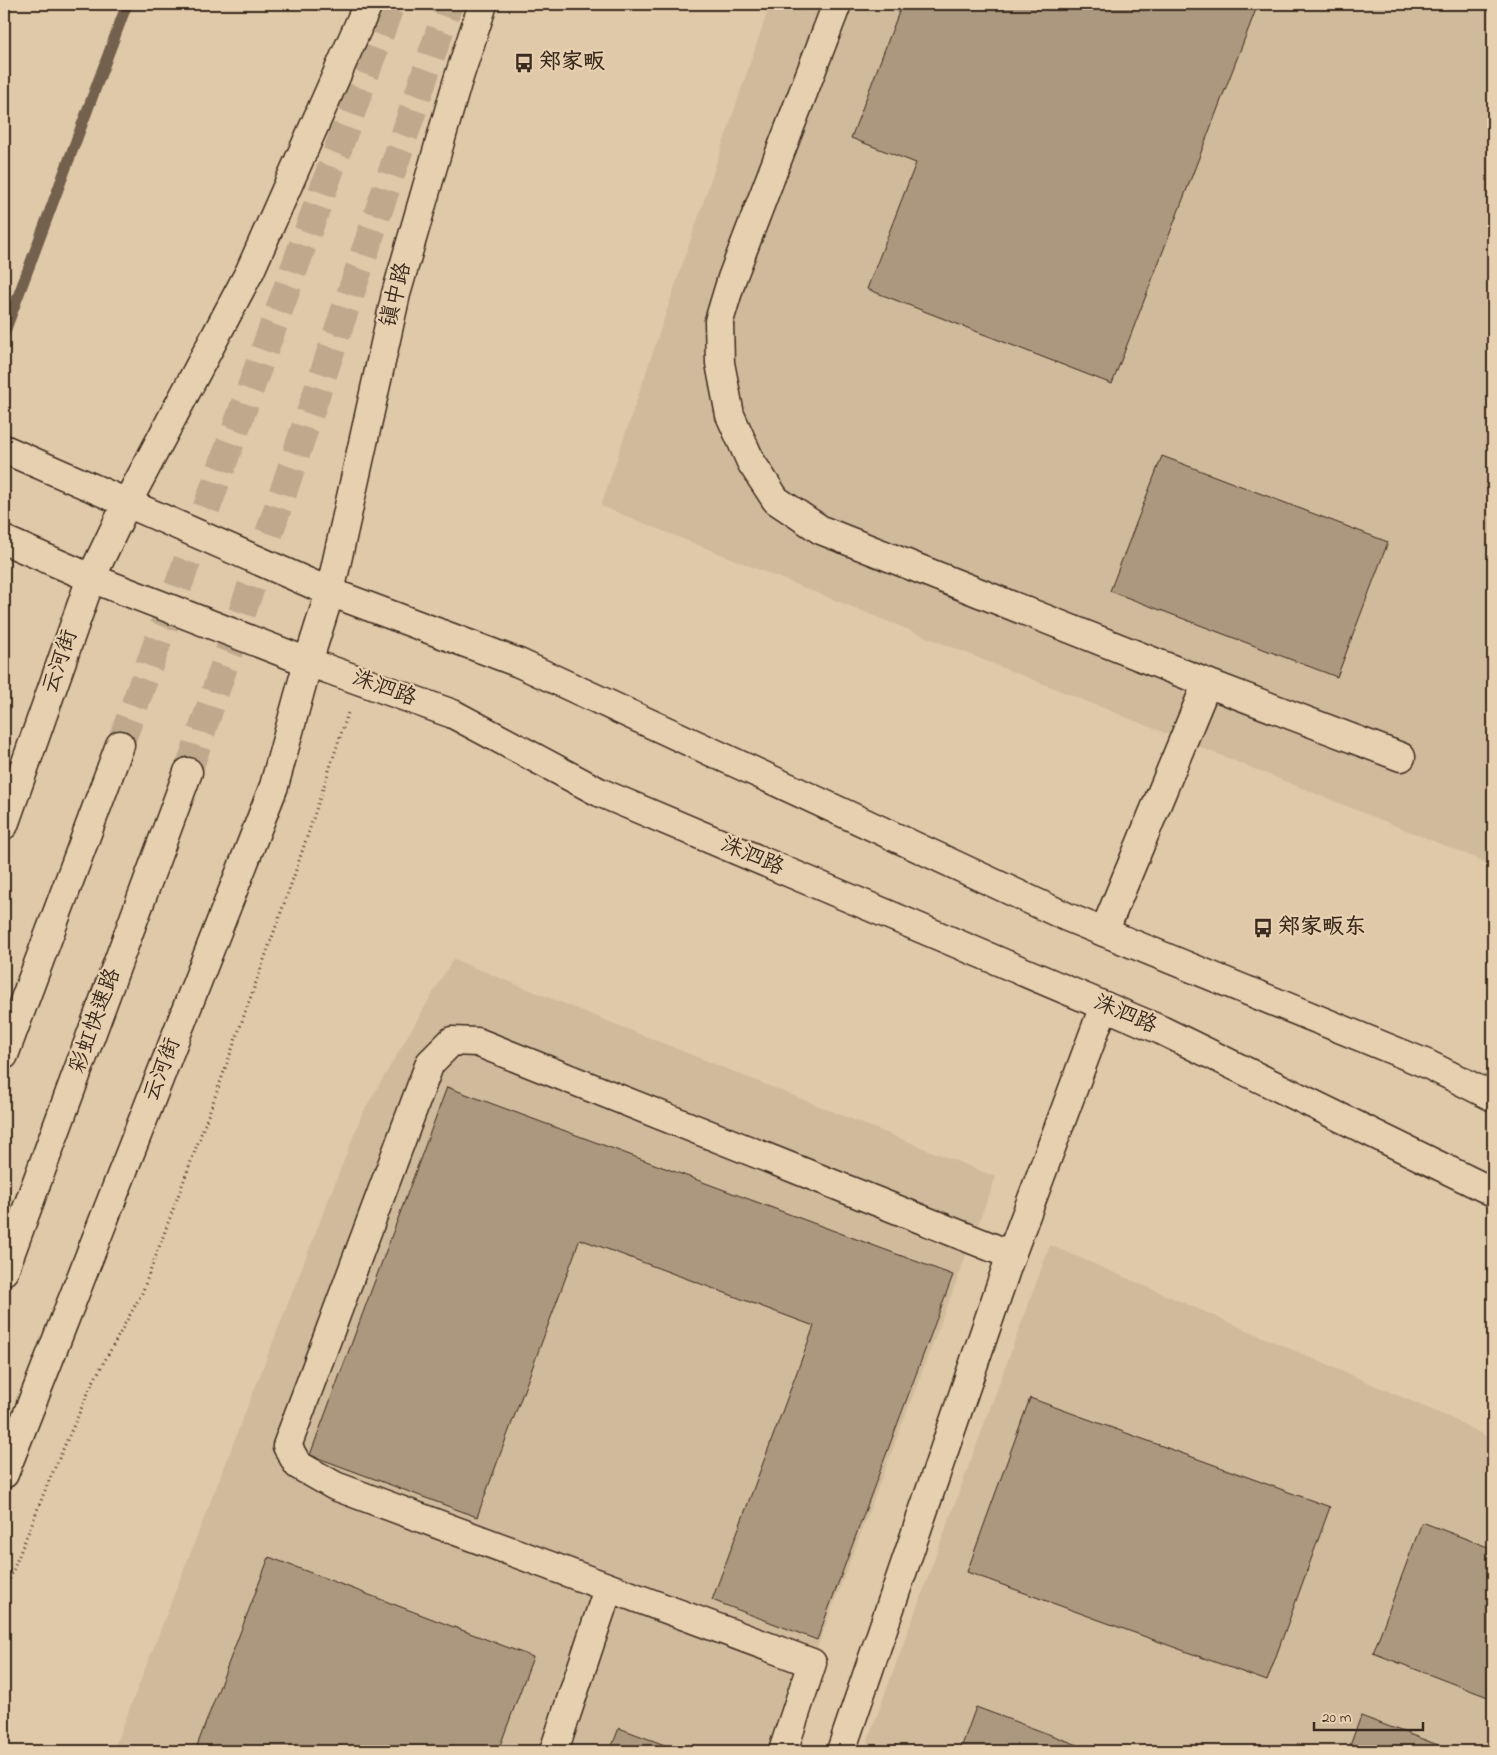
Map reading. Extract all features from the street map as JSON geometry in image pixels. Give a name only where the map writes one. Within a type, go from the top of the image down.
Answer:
[{"type":"main road","points":[[127,503],[250,271],[368,4]]},
{"type":"main road","name":"镇中路","points":[[308,662],[330,592],[396,294],[457,83],[483,4]]},
{"type":"main road","points":[[837,4],[732,278],[719,321],[720,363],[730,415],[751,462],[776,500],[822,530],[1207,683],[1401,757]]},
{"type":"main road","points":[[4,449],[330,592],[519,663],[1067,917],[1427,1064],[1493,1096]]},
{"type":"main road","name":"云河街","points":[[6,817],[91,578],[127,503]]},
{"type":"main road","name":"洙泗路","points":[[4,540],[91,578],[308,662],[453,714],[599,792],[1161,1030],[1493,1192]]},
{"type":"main road","name":"云河街","points":[[4,1474],[274,786],[308,662]]},
{"type":"main road","points":[[1104,932],[1207,683]]},
{"type":"main road","points":[[4,1055],[120,745]]},
{"type":"main road","name":"彩虹快速路","points":[[4,1271],[188,772]]},
{"type":"main road","points":[[841,1751],[1011,1255],[1104,1006]]},
{"type":"main road","points":[[783,1751],[812,1663],[608,1589],[335,1486],[298,1465],[287,1446],[430,1063],[452,1041],[477,1042],[1011,1255]]},
{"type":"main road","points":[[554,1751],[608,1589]]},
{"type":"path","points":[[4,1593],[48,1483],[93,1382],[142,1293],[216,1094],[287,894],[359,680]]},
{"type":"shaded area","points":[[770,4],[1493,4],[1493,865],[601,506]]},
{"type":"shaded area","points":[[453,959],[996,1177],[778,1751],[113,1751],[362,1114]]},
{"type":"shaded area","points":[[1050,1245],[1455,1420],[1493,1440],[1493,1751],[864,1751]]},
{"type":"building","points":[[902,4],[1258,4],[1112,384],[867,289],[916,163],[851,138]]},
{"type":"building","points":[[1162,456],[1388,542],[1337,677],[1110,591]]},
{"type":"building","points":[[447,1087],[953,1275],[817,1640],[712,1600],[814,1326],[580,1239],[477,1517],[310,1455]]},
{"type":"building","points":[[1030,1398],[1330,1507],[1267,1681],[967,1572]]},
{"type":"building","points":[[1422,1522],[1493,1549],[1493,1699],[1373,1653]]},
{"type":"building","points":[[269,1557],[533,1657],[498,1751],[195,1751]]},
{"type":"building","points":[[976,1707],[1086,1748],[1085,1751],[960,1751]]},
{"type":"building","points":[[1361,1716],[1454,1751],[1348,1751]]},
{"type":"building","points":[[619,1728],[681,1751],[610,1751]]},
{"type":"waterway","points":[[4,334],[127,4]]},
{"type":"tunnel","points":[[120,745],[391,4]]},
{"type":"tunnel","points":[[188,772],[449,4]]},
{"type":"place","name":"郑家畈","points":[[524,63]]},
{"type":"place","name":"郑家畈东","points":[[1263,928]]}]
